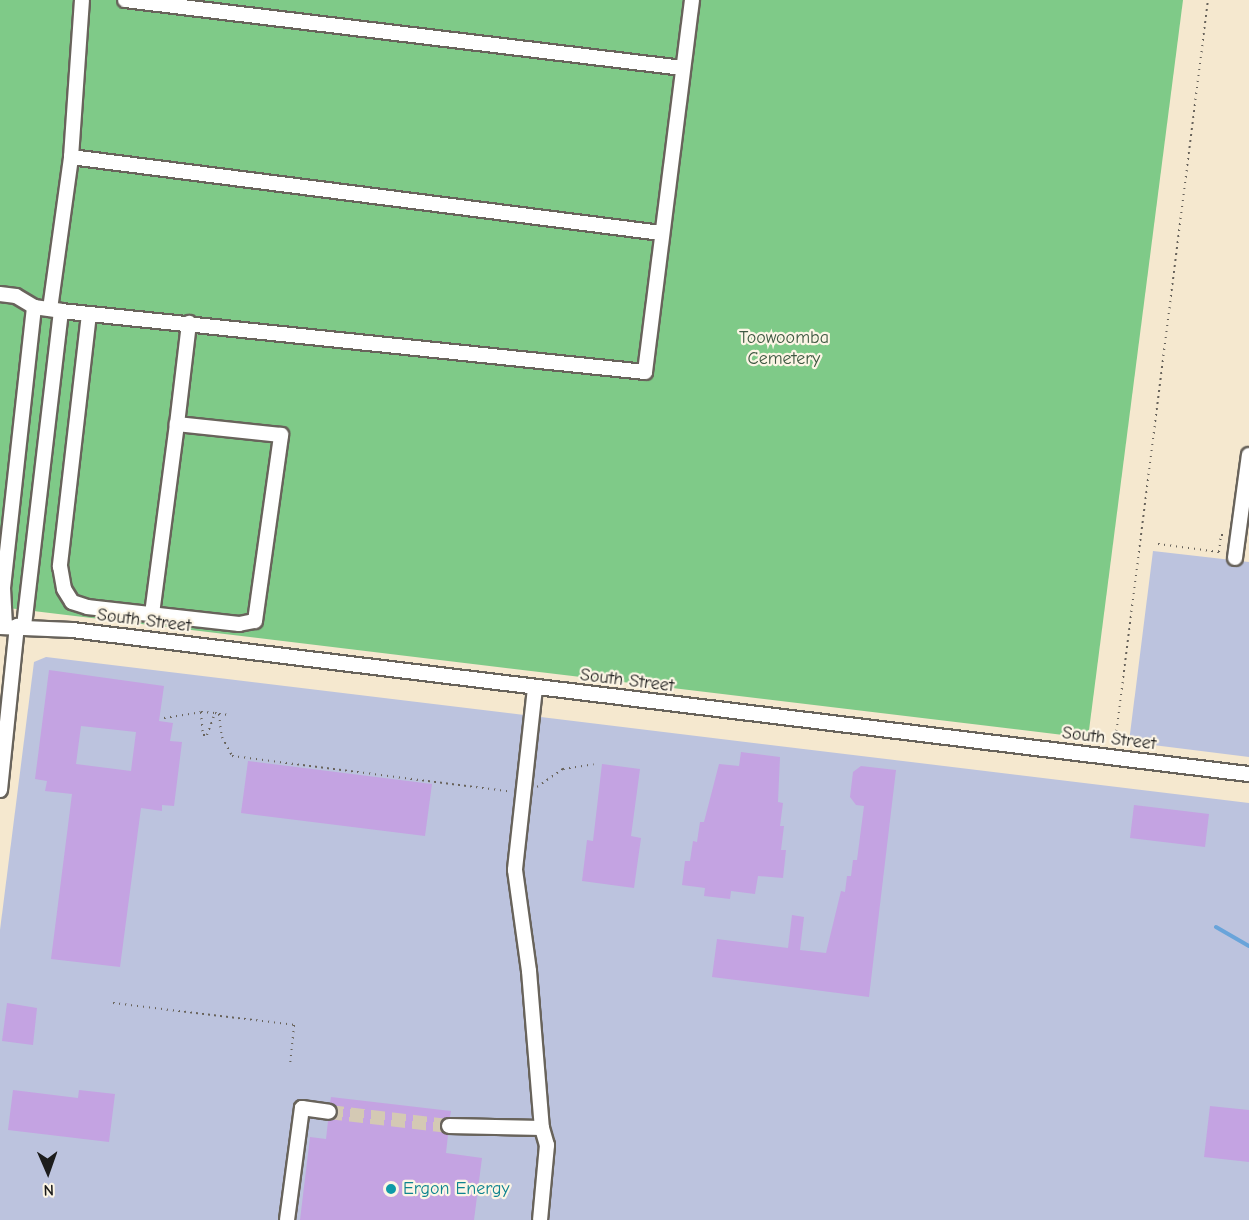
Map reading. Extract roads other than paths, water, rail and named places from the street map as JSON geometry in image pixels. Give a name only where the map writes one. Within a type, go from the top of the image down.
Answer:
[{"type":"street","points":[[0,790],[11,626],[55,310],[71,157],[82,0]]},
{"type":"street","points":[[125,0],[683,68]]},
{"type":"street","points":[[0,294],[16,296],[34,308],[645,372],[692,0]]},
{"type":"street","points":[[71,157],[661,233]]},
{"type":"street","points":[[11,626],[3,588],[34,308]]},
{"type":"street","points":[[90,314],[60,566],[64,589],[72,602],[87,607],[239,624],[255,621],[259,610],[281,435],[177,424]]},
{"type":"street","points":[[152,613],[189,323]]},
{"type":"street","points":[[1235,558],[1249,455]]},
{"type":"street","name":"South Street","points":[[11,626],[1249,774]]},
{"type":"street","points":[[535,688],[515,870],[529,971],[542,1128],[547,1145],[540,1220]]},
{"type":"street","points":[[287,1220],[302,1108],[329,1112]]},
{"type":"street","points":[[449,1126],[542,1128]]},
{"type":"waterway","points":[[1216,927],[1249,946]]},
{"type":"tunnel","points":[[329,1112],[449,1126]]},
{"type":"place","name":"Ergon Energy","points":[[391,1189]]},
{"type":"park label","name":"Toowoomba Cemetery","points":[[784,349]]}]
